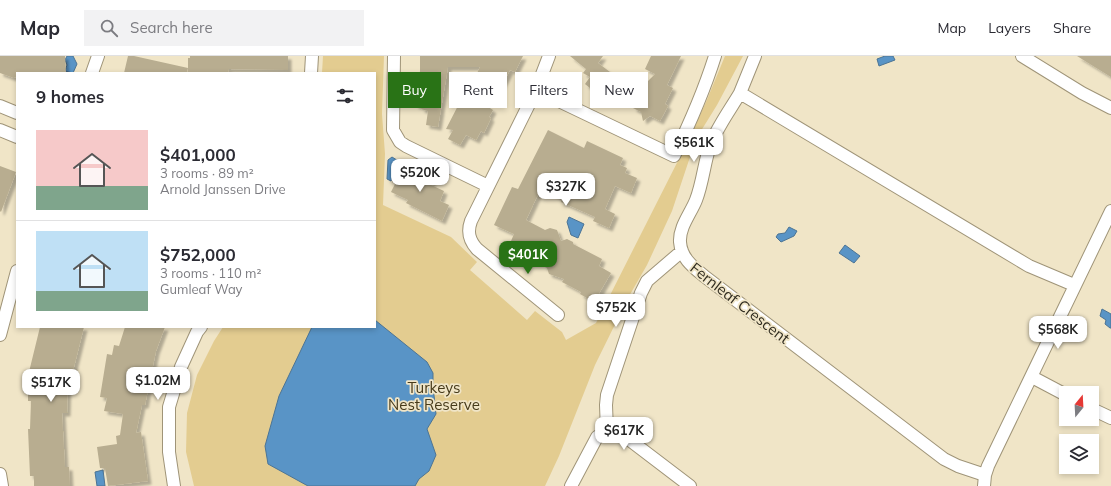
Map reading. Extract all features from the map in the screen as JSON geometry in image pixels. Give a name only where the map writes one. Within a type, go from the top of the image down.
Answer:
[{"type":"street","points":[[92,72],[98,56]]},
{"type":"street","points":[[311,72],[312,56]]},
{"type":"street","points":[[394,56],[393,130],[396,137],[406,146],[488,186]]},
{"type":"street","points":[[543,72],[549,56]]},
{"type":"street","points":[[574,108],[674,156],[695,114],[706,86],[715,56]]},
{"type":"street","name":"Fernleaf Crescent","points":[[755,56],[740,93],[714,136],[700,187],[681,232],[680,241],[686,260],[693,268],[930,449],[944,459],[984,480]]},
{"type":"street","points":[[1022,56],[1082,93],[1111,108]]},
{"type":"street","points":[[740,93],[1029,266],[1074,285]]},
{"type":"street","points":[[0,106],[16,113]]},
{"type":"street","points":[[527,108],[469,227],[470,238],[482,253],[558,316]]},
{"type":"street","points":[[0,130],[16,137]]},
{"type":"street","points":[[984,480],[988,466],[1032,378],[1074,285],[1111,211]]},
{"type":"street","points":[[607,431],[607,395],[640,293],[647,281],[682,251]]},
{"type":"street","points":[[0,335],[16,275]]},
{"type":"street","points":[[174,486],[169,452],[169,407],[181,367],[200,328]]},
{"type":"street","points":[[1032,378],[1059,392]]},
{"type":"street","points":[[1099,412],[1111,418]]},
{"type":"street","points":[[571,486],[593,442],[597,437],[607,431],[613,431],[623,436],[690,486]]},
{"type":"street","points":[[0,474],[2,486]]},
{"type":"green space","name":"Turkeys Nest Reserve","points":[[323,56],[384,56],[382,114],[385,154],[383,205],[451,237],[477,262],[470,270],[527,320],[535,311],[562,332],[566,340],[596,323],[688,141],[725,56],[743,56],[717,105],[696,139],[672,211],[647,265],[628,298],[595,365],[559,456],[545,486],[194,486],[186,452],[187,413],[197,375],[222,328],[376,328],[376,72],[322,72]]},
{"type":"water","points":[[67,56],[73,56],[77,64],[73,72],[65,71],[67,65],[65,60]]},
{"type":"water","points":[[885,56],[893,56],[895,60],[879,66],[877,59]]},
{"type":"water","points":[[392,157],[400,162],[391,181],[387,179],[388,160]]},
{"type":"water","points":[[569,217],[584,224],[578,238],[571,235],[567,222]]},
{"type":"water","points":[[789,227],[797,231],[794,236],[781,242],[776,237],[778,234],[785,233]]},
{"type":"water","points":[[845,245],[860,256],[854,263],[839,253]]},
{"type":"water","points":[[1102,309],[1111,314],[1111,328],[1105,324],[1106,320],[1100,316]]},
{"type":"water","points":[[376,321],[427,362],[433,373],[436,414],[427,429],[436,455],[429,471],[419,479],[415,486],[308,486],[268,464],[265,446],[279,396],[312,328],[376,328]]},
{"type":"water","points":[[103,470],[105,486],[97,486],[95,472]]},
{"type":"building","points":[[0,56],[65,56],[66,72],[16,72],[16,78],[14,78],[0,73]]},
{"type":"building","points":[[128,56],[188,68],[187,72],[124,72]]},
{"type":"building","points":[[190,56],[288,56],[288,70],[229,69],[228,72],[188,72],[188,58],[190,58]]},
{"type":"building","points":[[420,56],[523,56],[515,72],[510,70],[507,76],[507,72],[478,72],[480,67],[448,67],[438,127],[426,125],[428,111],[421,109],[441,108],[441,72],[420,71]]},
{"type":"building","points":[[570,56],[603,56],[598,63],[610,72],[590,72],[590,77],[583,73],[586,69]]},
{"type":"building","points":[[651,56],[681,56],[667,85],[673,88],[665,104],[668,106],[660,121],[650,116],[643,121],[641,112],[633,108],[648,108],[648,81],[655,74],[645,69]]},
{"type":"building","points":[[1077,56],[1111,56],[1111,77]]},
{"type":"building","points":[[590,77],[590,88],[585,84]]},
{"type":"building","points":[[457,108],[490,108],[493,110],[484,133],[481,131],[476,140],[466,135],[460,145],[448,139],[453,130],[446,129]]},
{"type":"building","points":[[548,130],[584,148],[587,141],[623,158],[620,165],[627,168],[625,173],[637,178],[631,193],[615,186],[605,209],[615,214],[609,228],[593,221],[595,217],[561,202],[562,199],[541,188],[526,220],[545,230],[550,228],[557,230],[561,241],[567,239],[573,242],[573,244],[602,259],[599,266],[611,273],[594,302],[580,294],[581,292],[562,282],[564,279],[549,274],[547,268],[543,266],[545,263],[526,254],[529,249],[511,241],[514,234],[494,225],[512,187],[518,189]]},
{"type":"building","points":[[401,165],[412,170],[413,173],[433,182],[431,185],[444,191],[440,201],[449,205],[442,221],[406,203],[408,200],[391,192],[395,184],[392,182]]},
{"type":"building","points":[[0,166],[16,172],[1,212],[0,211]]},
{"type":"building","points":[[40,328],[84,328],[73,371],[68,370],[67,413],[62,413],[65,467],[69,467],[70,486],[34,486],[34,476],[30,476],[28,429],[30,429],[31,401],[28,401],[28,376]]},
{"type":"building","points":[[125,328],[165,328],[156,351],[145,405],[142,405],[136,433],[141,432],[148,481],[108,486],[105,468],[100,468],[97,447],[117,444],[116,436],[120,435],[123,414],[104,411],[107,398],[100,397],[107,354],[112,355],[114,345],[119,346]]}]
